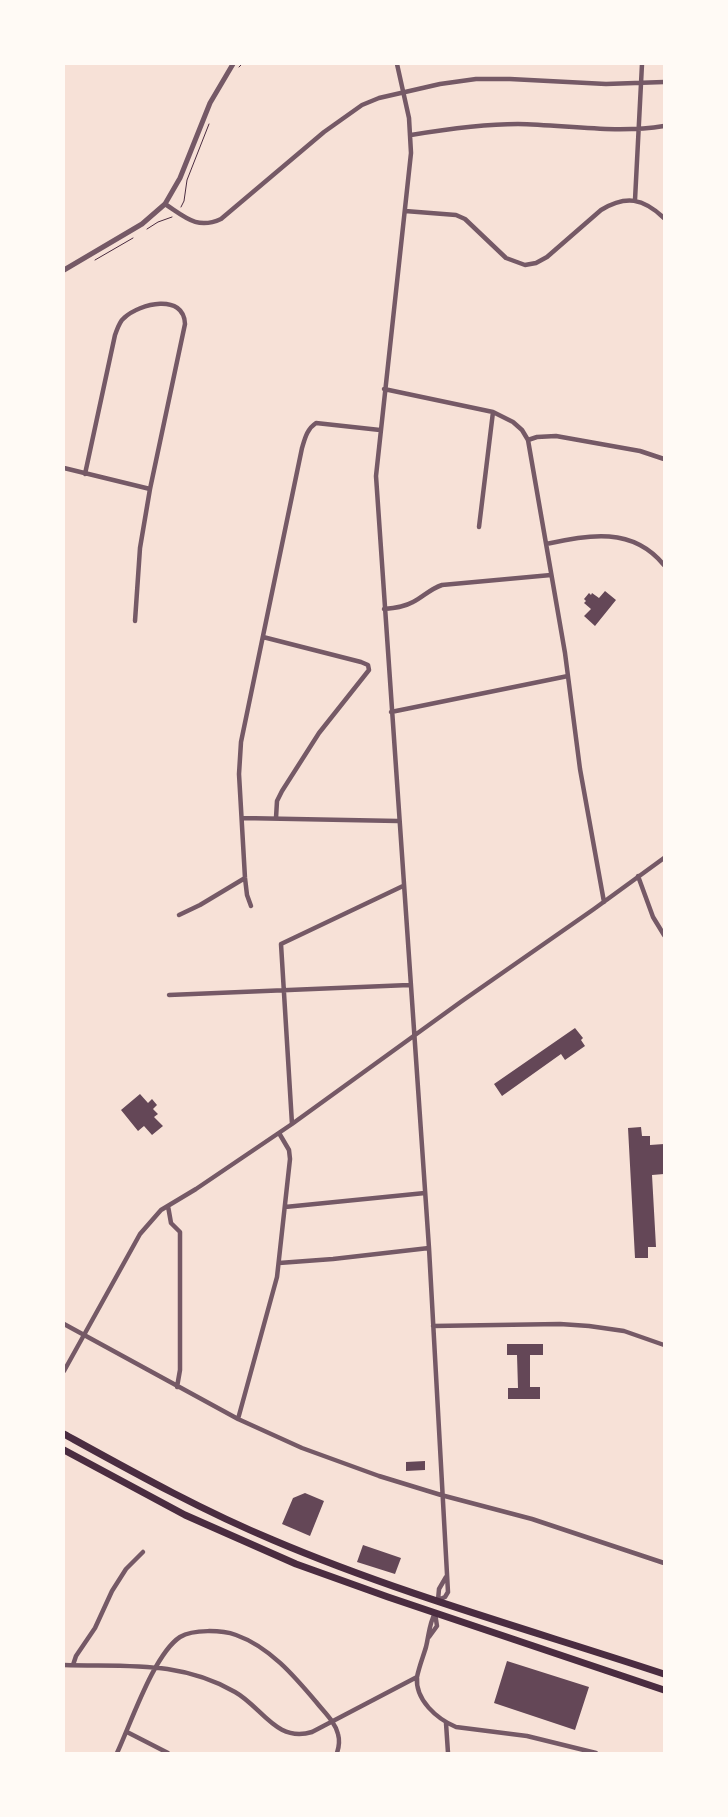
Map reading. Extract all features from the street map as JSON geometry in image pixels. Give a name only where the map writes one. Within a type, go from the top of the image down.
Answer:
[{"type":"highway","points":[[64,1434],[152,1484],[273,1540],[349,1570],[664,1674]]},
{"type":"highway","points":[[64,1450],[176,1511],[233,1538],[324,1575],[664,1690]]},
{"type":"highway","points":[[435,1614],[438,1600]]},
{"type":"street","points":[[64,270],[142,224],[165,204],[180,178],[212,97],[233,64]]},
{"type":"street","points":[[397,64],[411,135],[411,152],[376,476],[402,886],[429,1248],[441,1495],[448,1592],[438,1600]]},
{"type":"street","points":[[635,200],[642,64]]},
{"type":"street","points":[[165,204],[202,225],[211,224],[221,219],[338,121],[362,105],[403,92],[476,79],[510,78],[606,84],[664,82]]},
{"type":"street","points":[[411,135],[442,129],[489,124],[520,124],[611,130],[664,126]]},
{"type":"street","points":[[405,211],[456,215],[465,219],[506,258],[525,265],[536,263],[547,257],[600,210],[621,201],[635,200],[646,203],[664,218]]},
{"type":"street","points":[[85,474],[118,326],[124,318],[150,306],[170,304],[179,308],[184,314],[185,324],[150,489],[140,548],[135,621]]},
{"type":"street","points":[[384,389],[492,412],[513,422],[522,430],[528,440],[568,676],[580,769],[604,902]]},
{"type":"street","points":[[480,527],[492,412]]},
{"type":"street","points":[[251,906],[247,895],[245,878],[239,774],[240,742],[306,435],[310,427],[316,423],[380,430]]},
{"type":"street","points":[[528,440],[538,437],[556,436],[640,451],[664,459]]},
{"type":"street","points":[[64,468],[150,489]]},
{"type":"street","points":[[546,544],[591,536],[613,536],[640,545],[650,551],[664,565]]},
{"type":"street","points":[[384,609],[400,608],[413,602],[434,587],[442,585],[551,575]]},
{"type":"street","points":[[263,637],[362,662],[368,665],[369,670],[319,733],[292,775],[277,801],[276,818]]},
{"type":"street","points":[[391,712],[568,676]]},
{"type":"street","points":[[242,818],[398,821]]},
{"type":"street","points":[[64,1371],[140,1234],[161,1210],[196,1189],[292,1124],[664,858]]},
{"type":"street","points":[[638,876],[653,917],[664,935]]},
{"type":"street","points":[[179,915],[200,905],[245,878]]},
{"type":"street","points":[[292,1124],[281,944],[402,886]]},
{"type":"street","points":[[169,995],[410,985]]},
{"type":"street","points":[[238,1419],[274,1291],[279,1263],[290,1159],[289,1150],[278,1133]]},
{"type":"street","points":[[285,1207],[425,1193]]},
{"type":"street","points":[[168,1206],[171,1223],[180,1232],[180,1370],[177,1387]]},
{"type":"street","points":[[279,1263],[429,1248]]},
{"type":"street","points":[[64,1324],[238,1419],[302,1448],[379,1476],[441,1495],[532,1519],[664,1563]]},
{"type":"street","points":[[433,1326],[560,1324],[589,1326],[624,1331],[664,1345]]},
{"type":"street","points":[[73,1665],[76,1656],[96,1628],[112,1592],[126,1569],[143,1552]]},
{"type":"street","points":[[438,1600],[440,1589],[446,1576]]},
{"type":"street","points":[[435,1614],[437,1626],[428,1638],[417,1677],[418,1689],[423,1700],[446,1723],[456,1728],[527,1736],[596,1753]]},
{"type":"street","points":[[117,1753],[155,1667],[170,1646],[182,1636],[197,1631],[235,1634],[268,1654],[296,1678],[332,1722],[338,1733],[340,1743],[337,1753]]},
{"type":"street","points":[[64,1665],[155,1667],[191,1673],[235,1692],[287,1733],[304,1734],[332,1722],[417,1677]]},
{"type":"street","points":[[446,1723],[448,1753]]},
{"type":"street","points":[[127,1732],[168,1753]]},
{"type":"path","points":[[187,180],[208,129]]},
{"type":"building","points":[[605,591],[616,600],[595,626],[584,616],[591,609],[584,603],[586,601],[584,599],[589,593],[599,598]]},
{"type":"building","points":[[575,1028],[583,1038],[581,1040],[585,1046],[565,1060],[561,1054],[502,1096],[494,1084]]},
{"type":"building","points":[[140,1094],[148,1103],[152,1099],[157,1105],[153,1109],[158,1114],[154,1117],[163,1126],[152,1135],[144,1126],[138,1131],[121,1110]]},
{"type":"building","points":[[641,1127],[642,1136],[650,1136],[650,1145],[664,1144],[664,1174],[652,1175],[656,1247],[648,1247],[648,1258],[635,1258],[628,1128]]},
{"type":"building","points":[[507,1344],[543,1344],[543,1355],[530,1355],[530,1387],[540,1387],[540,1399],[508,1399],[508,1388],[518,1388],[517,1355],[507,1355]]},
{"type":"building","points":[[425,1461],[425,1470],[406,1471],[406,1462]]},
{"type":"building","points":[[305,1493],[324,1501],[310,1536],[282,1524],[293,1498]]},
{"type":"building","points":[[363,1545],[401,1558],[395,1574],[357,1562]]},
{"type":"building","points":[[507,1661],[589,1687],[575,1730],[494,1703]]}]
